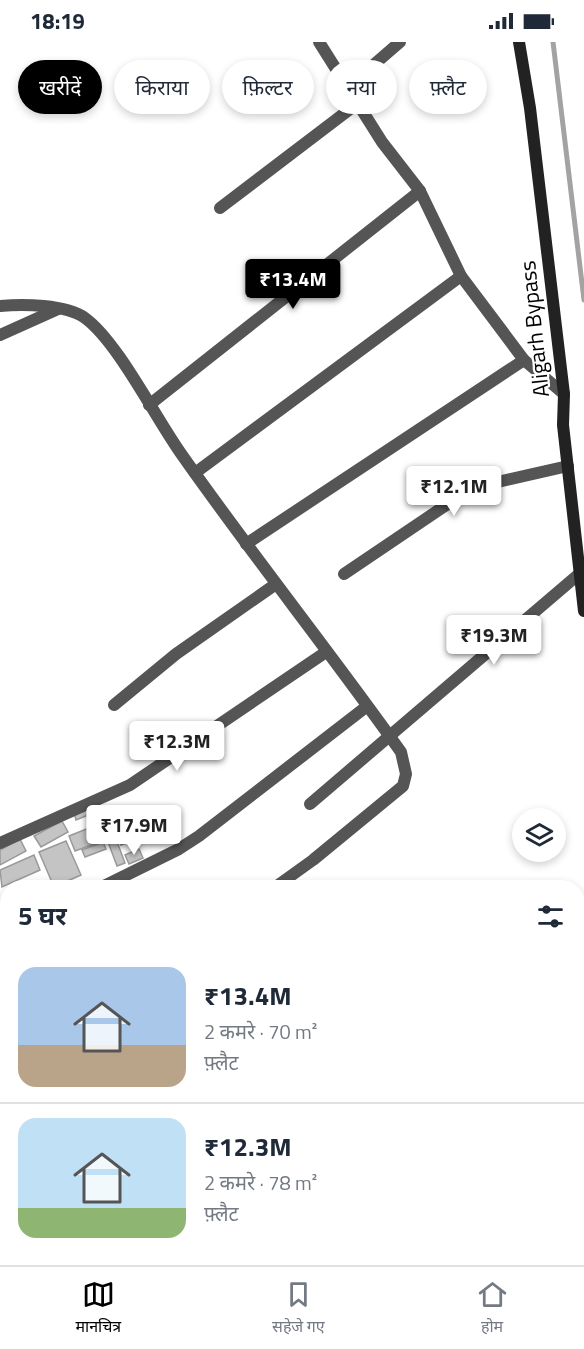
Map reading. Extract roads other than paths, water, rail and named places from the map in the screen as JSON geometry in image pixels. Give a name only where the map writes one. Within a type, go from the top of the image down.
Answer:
[{"type":"main road","name":"Aligarh Bypass","points":[[519,42],[530,108],[564,394],[563,425],[584,611]]},
{"type":"street","points":[[318,42],[330,60]]},
{"type":"street","points":[[379,60],[400,42]]},
{"type":"street","points":[[220,208],[344,114]]},
{"type":"street","points":[[365,114],[382,142],[420,191],[461,276],[524,360],[564,394]]},
{"type":"street","points":[[149,405],[420,191]]},
{"type":"street","points":[[195,473],[461,276]]},
{"type":"street","points":[[0,306],[22,304],[58,309],[84,317],[109,344],[195,473],[401,752],[406,774],[402,786],[322,853],[284,880]]},
{"type":"street","points":[[0,335],[58,309]]},
{"type":"street","points":[[246,544],[524,360]]},
{"type":"street","points":[[344,574],[461,495],[489,484],[568,466]]},
{"type":"street","points":[[310,804],[579,574]]},
{"type":"street","points":[[114,705],[176,654],[276,584]]},
{"type":"street","points":[[0,843],[129,785],[326,652]]},
{"type":"street","points":[[116,880],[200,836],[366,707]]},
{"type":"waterway","points":[[553,42],[584,300]]}]
